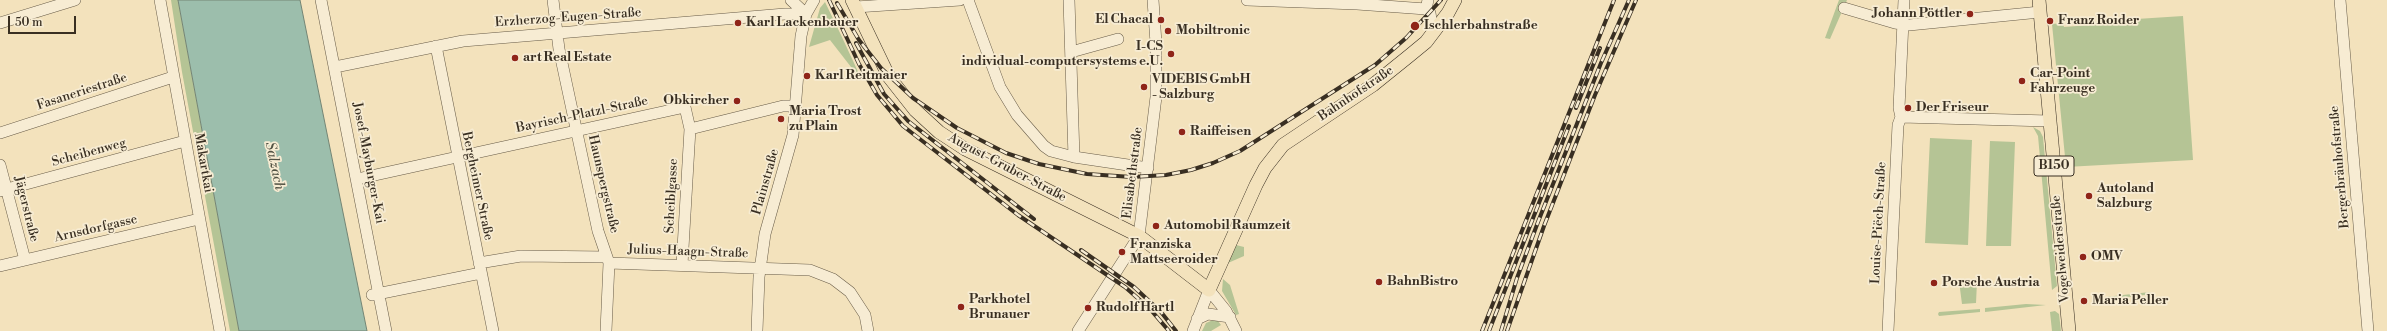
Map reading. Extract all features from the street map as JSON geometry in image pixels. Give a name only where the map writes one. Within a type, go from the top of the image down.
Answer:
[{"type":"main road","name":"Bahnhofstraße","points":[[1209,290],[1256,185],[1274,156],[1290,139],[1373,85],[1415,52],[1448,13],[1455,0]]},
{"type":"main road","name":"August-Gruber-Straße","points":[[853,3],[889,77],[915,110],[939,132],[965,149],[1139,236],[1209,290]]},
{"type":"main road","name":"Vogelweiderstraße","points":[[2040,6],[2069,331]]},
{"type":"street","points":[[0,23],[75,0]]},
{"type":"street","name":"Makartkai","points":[[160,0],[220,331]]},
{"type":"street","name":"Josef-Mayburger-Kai","points":[[321,0],[357,179],[375,294],[386,331]]},
{"type":"street","name":"Haunspergstraße","points":[[553,0],[555,31],[576,129],[607,260],[606,331]]},
{"type":"street","points":[[791,0],[806,14]]},
{"type":"street","name":"Plainstraße","points":[[757,331],[760,268],[765,234],[793,135],[801,36],[806,14],[814,0]]},
{"type":"street","points":[[853,3],[960,0]]},
{"type":"street","points":[[968,0],[1000,87],[1017,116],[1044,146],[1051,151],[1074,157],[1148,168]]},
{"type":"street","points":[[1069,0],[1074,157]]},
{"type":"street","name":"Elisabethstraße","points":[[1078,331],[1139,236],[1156,97],[1156,44],[1153,0]]},
{"type":"street","points":[[1247,0],[1428,7],[1448,13]]},
{"type":"street","name":"Louise-Piëch-Straße","points":[[1888,331],[1898,129],[1901,117],[1899,108],[1904,0]]},
{"type":"street","name":"Bergerbräuhofstraße","points":[[2340,0],[2368,331]]},
{"type":"street","points":[[1844,8],[1902,24],[2040,6]]},
{"type":"street","points":[[1428,7],[1433,32]]},
{"type":"street","name":"Erzherzog-Eugen-Straße","points":[[335,67],[463,41],[555,31],[570,33],[779,14],[806,14]]},
{"type":"street","points":[[1071,52],[1118,39]]},
{"type":"street","name":"Bergheimer Straße","points":[[436,46],[456,157],[493,331]]},
{"type":"street","name":"Fasaneriestraße","points":[[0,133],[173,77]]},
{"type":"street","points":[[690,129],[783,106],[796,106]]},
{"type":"street","name":"Bayrisch-Platzl-Straße","points":[[357,179],[576,129],[685,107],[690,129]]},
{"type":"street","points":[[1901,117],[2050,121]]},
{"type":"street","name":"Scheiblgasse","points":[[682,266],[690,129]]},
{"type":"street","name":"Scheibenweg","points":[[4,190],[185,141]]},
{"type":"street","name":"Jägerstraße","points":[[0,165],[4,190],[25,260]]},
{"type":"street","name":"Arnsdorfgasse","points":[[0,266],[199,219]]},
{"type":"street","name":"Julius-Haagn-Straße","points":[[375,294],[480,268],[521,256],[607,260],[682,266],[810,270],[843,285],[856,300],[865,315],[868,331]]},
{"type":"street","points":[[1192,331],[1209,290],[1230,316],[1236,331]]},
{"type":"street","points":[[1197,319],[1212,314],[1230,316]]},
{"type":"shaded area","points":[[171,0],[178,0],[239,331],[230,331],[182,72]]},
{"type":"shaded area","points":[[1839,0],[1847,0],[1830,39],[1825,38]]},
{"type":"shaded area","points":[[825,2],[860,76],[858,76],[830,40],[809,47],[820,8]]},
{"type":"shaded area","points":[[2183,16],[2193,160],[2066,167],[2052,24],[2063,23],[2064,27],[2090,25],[2090,22]]},
{"type":"shaded area","points":[[2033,127],[2040,131],[2043,137],[2057,286],[2052,290],[2038,136]]},
{"type":"shaded area","points":[[1930,138],[1972,140],[1968,245],[1925,243]]},
{"type":"shaded area","points":[[1990,141],[2015,142],[2011,246],[1986,246]]},
{"type":"shaded area","points":[[1236,245],[1244,247],[1244,256],[1228,263]]},
{"type":"shaded area","points":[[1223,279],[1230,285],[1239,314],[1236,315],[1222,291]]},
{"type":"shaded area","points":[[1959,281],[1977,282],[1976,303],[1962,304]]},
{"type":"shaded area","points":[[2150,292],[2152,294],[2095,301],[2096,298]]},
{"type":"shaded area","points":[[2026,304],[2046,305],[1985,312],[1985,308]]},
{"type":"shaded area","points":[[1980,309],[1980,312],[1939,316],[1938,314],[1939,312]]},
{"type":"shaded area","points":[[2055,311],[2059,314],[2061,331],[2052,331],[2050,312]]},
{"type":"shaded area","points":[[1213,320],[1218,321],[1221,325],[1211,331],[1202,331],[1206,323]]},
{"type":"water","name":"Salzach","points":[[178,0],[300,0],[367,331],[239,331]]},
{"type":"railway","points":[[829,0],[859,64],[877,95],[903,126],[1018,215],[1125,287],[1150,309],[1169,331]]},
{"type":"railway","points":[[837,3],[859,40],[881,68],[913,98],[957,128],[1006,153],[1039,164],[1087,174],[1132,177],[1166,175],[1191,170],[1213,163],[1240,151],[1375,65],[1406,38],[1441,0]]},
{"type":"railway","points":[[1482,331],[1614,0]]},
{"type":"railway","points":[[1501,331],[1517,278],[1538,222],[1601,63],[1629,0]]},
{"type":"railway","points":[[1507,331],[1544,226],[1595,95],[1636,0]]},
{"type":"railway","points":[[856,43],[884,94],[908,121],[1034,219]]},
{"type":"railway","points":[[1576,108],[1600,48]]},
{"type":"railway","points":[[1489,331],[1569,126]]},
{"type":"railway","points":[[1081,250],[1134,287],[1161,312],[1176,331]]},
{"type":"place","name":"Johann Pöttler","points":[[1970,14]]},
{"type":"place","name":"El Chacal","points":[[1161,20]]},
{"type":"place","name":"Franz Roider","points":[[2050,21]]},
{"type":"place","name":"Karl Lackenbauer","points":[[738,23]]},
{"type":"place","name":"Ischlerbahnstraße","points":[[1415,26]]},
{"type":"place","name":"Mobiltronic","points":[[1168,31]]},
{"type":"place","name":"I-CS individual-computersystems e.U.","points":[[1171,54]]},
{"type":"place","name":"art Real Estate","points":[[515,58]]},
{"type":"place","name":"Karl Reitmaier","points":[[807,76]]},
{"type":"place","name":"Car-Point Fahrzeuge","points":[[2022,81]]},
{"type":"place","name":"VIDEBIS GmbH - Salzburg","points":[[1144,87]]},
{"type":"place","name":"Obkircher","points":[[737,101]]},
{"type":"place","name":"Der Friseur","points":[[1908,108]]},
{"type":"place","name":"Maria Trost zu Plain","points":[[781,119]]},
{"type":"place","name":"Raiffeisen","points":[[1182,132]]},
{"type":"place","name":"Autoland Salzburg","points":[[2089,196]]},
{"type":"place","name":"Automobil Raumzeit","points":[[1156,226]]},
{"type":"place","name":"Franziska Mattseeroider","points":[[1122,252]]},
{"type":"place","name":"OMV","points":[[2083,257]]},
{"type":"place","name":"BahnBistro","points":[[1379,282]]},
{"type":"place","name":"Porsche Austria","points":[[1934,283]]},
{"type":"place","name":"Maria Peller","points":[[2084,301]]},
{"type":"place","name":"Parkhotel Brunauer","points":[[961,307]]},
{"type":"place","name":"Rudolf Hartl","points":[[1088,308]]}]
